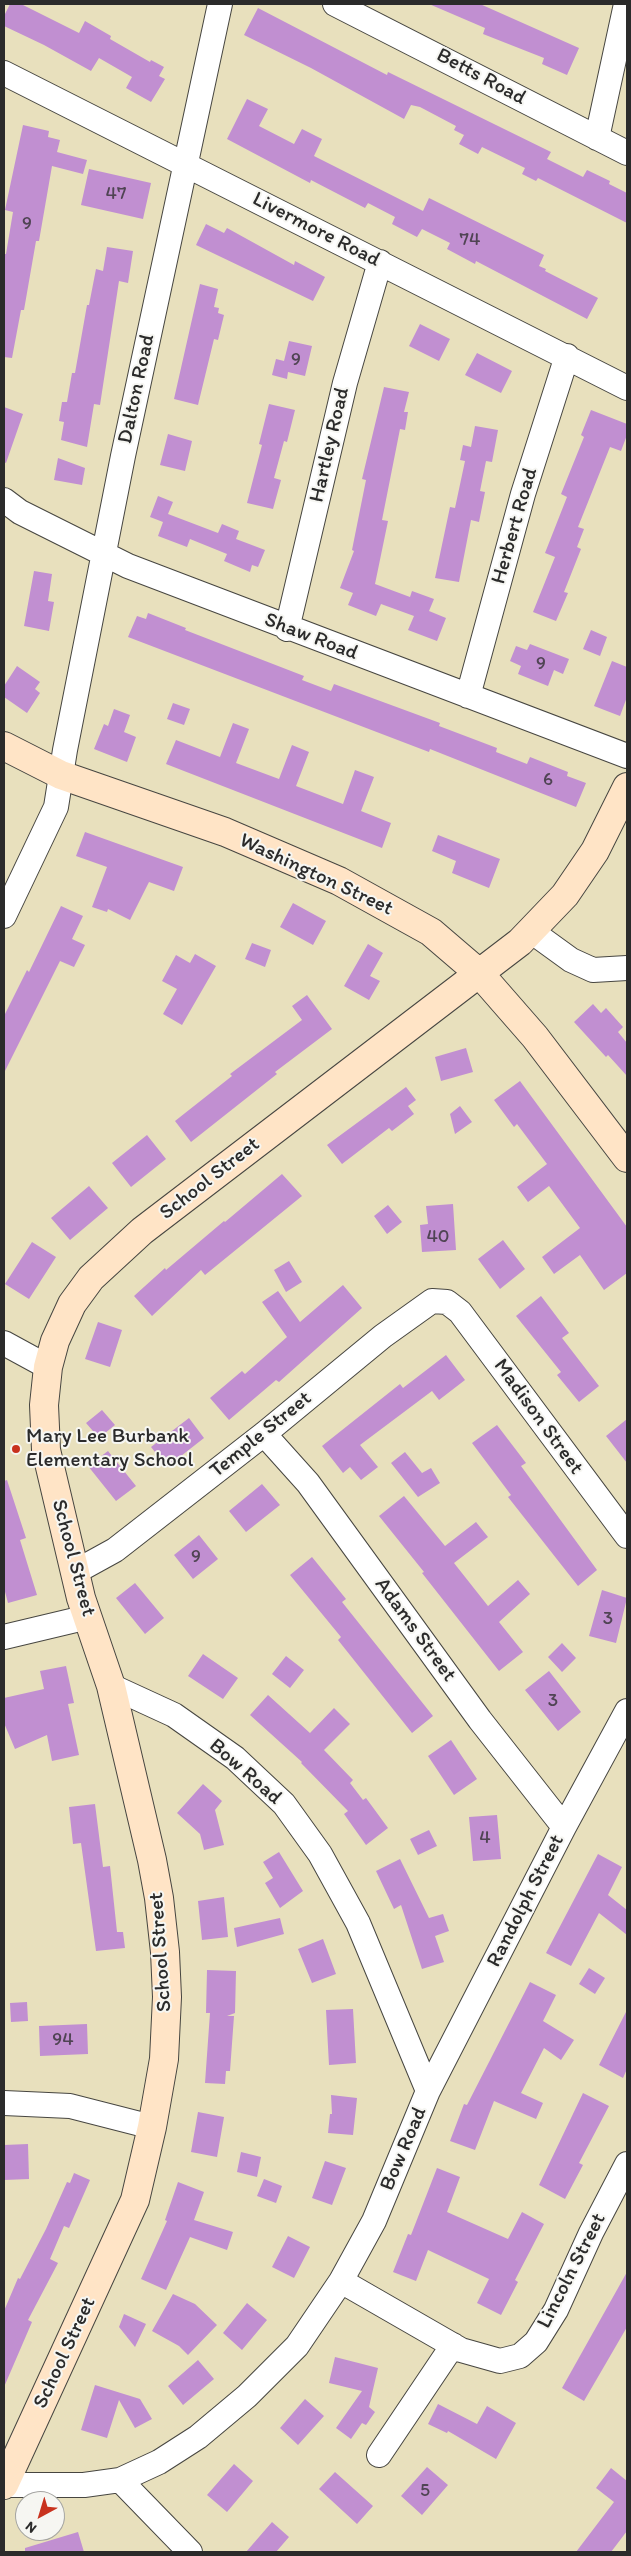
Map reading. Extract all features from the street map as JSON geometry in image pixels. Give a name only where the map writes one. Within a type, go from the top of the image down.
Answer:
[{"type":"street","name":"Dalton Road","points":[[4,916],[56,807],[104,555],[220,4]]},
{"type":"street","name":"Betts Road","points":[[335,4],[418,44],[627,153]]},
{"type":"street","points":[[597,138],[626,4]]},
{"type":"street","name":"Livermore Road","points":[[4,73],[627,388]]},
{"type":"street","name":"Hartley Road","points":[[287,629],[345,383],[380,262]]},
{"type":"street","name":"Herbert Road","points":[[468,696],[523,494],[567,356]]},
{"type":"street","name":"Shaw Road","points":[[4,500],[20,512],[104,555],[287,629],[627,756]]},
{"type":"street","name":"Washington Street","points":[[4,746],[61,775],[225,832],[339,881],[430,932],[480,974],[535,1037],[627,1158]]},
{"type":"street","name":"School Street","points":[[4,2485],[135,2200],[152,2127],[164,2059],[167,1997],[165,1952],[159,1898],[152,1860],[111,1686],[75,1572],[46,1450],[44,1405],[48,1367],[55,1341],[72,1304],[90,1278],[150,1226],[293,1114],[520,942],[565,895],[595,850],[627,787]]},
{"type":"street","points":[[531,931],[571,960],[593,970],[627,968]]},
{"type":"street","name":"Temple Street","points":[[75,1572],[115,1550],[264,1434],[383,1336],[432,1300],[445,1301]]},
{"type":"street","name":"Madison Street","points":[[445,1301],[460,1312],[627,1536]]},
{"type":"street","points":[[4,1343],[48,1367]]},
{"type":"street","name":"Adams Street","points":[[264,1434],[308,1483],[480,1720],[564,1827]]},
{"type":"street","points":[[4,1637],[88,1616]]},
{"type":"street","name":"Bow Road","points":[[4,2485],[84,2485],[120,2480],[159,2462],[190,2442],[247,2396],[297,2346],[341,2281],[374,2221],[428,2092],[358,1923],[320,1854],[284,1804],[235,1758],[174,1715],[111,1686]]},
{"type":"street","name":"Randolph Street","points":[[428,2092],[564,1827],[627,1711]]},
{"type":"street","points":[[4,2103],[70,2106],[152,2127]]},
{"type":"street","name":"Lincoln Street","points":[[341,2281],[462,2350],[500,2361],[520,2356],[536,2342],[556,2310],[590,2233],[627,2164]]},
{"type":"street","points":[[379,2454],[453,2345]]},
{"type":"street","points":[[120,2480],[190,2552]]},
{"type":"building","points":[[10,4],[21,4],[79,33],[85,21],[111,36],[110,39],[150,62],[151,60],[164,67],[159,76],[165,79],[151,102],[126,88],[132,77],[99,58],[91,71],[44,45],[4,26],[4,16]]},
{"type":"building","points":[[429,4],[480,4],[579,48],[567,75],[542,64],[544,58],[483,34],[485,28]]},
{"type":"building","points":[[258,8],[387,75],[388,72],[551,152],[547,159],[583,177],[587,170],[610,181],[609,184],[627,193],[627,223],[538,178],[536,181],[522,174],[525,168],[482,147],[478,154],[459,144],[464,135],[454,130],[456,126],[420,107],[411,105],[404,119],[311,68],[244,35]]},
{"type":"building","points":[[247,99],[268,109],[259,126],[294,144],[302,129],[322,139],[314,156],[423,211],[429,198],[544,255],[539,266],[546,269],[545,271],[598,298],[587,319],[476,261],[475,264],[447,249],[450,243],[422,229],[417,237],[392,224],[395,217],[368,203],[365,208],[311,180],[310,183],[227,139]]},
{"type":"building","points":[[23,125],[49,131],[48,137],[60,140],[57,152],[87,160],[83,174],[52,166],[39,241],[36,241],[24,310],[21,310],[12,358],[4,357],[4,254],[6,254],[13,212],[5,210]]},
{"type":"building","points":[[89,169],[151,183],[143,219],[81,205]]},
{"type":"building","points":[[206,224],[224,233],[227,228],[294,265],[295,261],[325,277],[313,301],[196,245]]},
{"type":"building","points":[[107,247],[133,251],[128,283],[119,281],[100,405],[94,404],[87,447],[61,440],[64,422],[59,421],[62,402],[67,402],[72,373],[75,373],[87,305],[89,305],[96,269],[103,271]]},
{"type":"building","points":[[200,284],[218,289],[214,307],[219,308],[218,313],[224,315],[218,340],[214,339],[198,405],[174,399]]},
{"type":"building","points":[[420,324],[450,339],[439,361],[409,346]]},
{"type":"building","points":[[289,341],[312,346],[305,376],[288,372],[287,379],[272,375],[276,359],[284,361]]},
{"type":"building","points":[[477,353],[512,371],[501,393],[465,375]]},
{"type":"building","points":[[384,387],[409,392],[404,412],[408,412],[405,430],[400,429],[382,520],[388,521],[375,584],[410,597],[412,591],[434,599],[429,611],[446,618],[437,641],[408,630],[414,616],[381,604],[376,616],[348,605],[353,593],[340,588],[354,551],[352,550],[366,480],[362,479]]},
{"type":"building","points":[[269,404],[295,410],[287,442],[284,441],[274,478],[281,480],[273,509],[247,503],[262,445],[259,444]]},
{"type":"building","points":[[4,407],[23,414],[6,463],[4,462]]},
{"type":"building","points":[[591,410],[627,424],[627,435],[621,451],[610,447],[578,527],[584,529],[577,547],[581,549],[564,592],[568,593],[556,621],[533,612],[555,557],[545,553],[567,497],[561,494],[584,437],[581,435]]},
{"type":"building","points":[[475,426],[498,430],[492,462],[486,461],[480,491],[485,492],[479,522],[471,520],[459,582],[435,578],[450,507],[455,508],[465,461],[460,460],[463,445],[471,447]]},
{"type":"building","points":[[168,434],[192,441],[185,471],[160,465]]},
{"type":"building","points":[[58,458],[85,468],[82,485],[54,480]]},
{"type":"building","points":[[158,496],[173,502],[168,514],[218,533],[222,524],[239,531],[236,539],[265,550],[258,567],[252,565],[250,572],[224,561],[227,554],[190,539],[187,547],[158,536],[163,522],[150,517]]},
{"type":"building","points":[[34,571],[52,574],[48,601],[54,602],[49,631],[24,626]]},
{"type":"building","points":[[148,613],[186,628],[185,630],[304,676],[302,680],[331,691],[334,684],[440,723],[439,726],[497,748],[496,752],[527,764],[530,757],[568,772],[567,776],[586,783],[576,807],[430,749],[429,752],[128,637],[137,616],[146,619]]},
{"type":"building","points":[[591,630],[607,637],[600,656],[583,649]]},
{"type":"building","points":[[530,644],[569,659],[563,674],[554,670],[548,686],[518,674],[521,666],[510,661],[516,646],[527,650]]},
{"type":"building","points":[[612,661],[627,667],[627,697],[620,716],[594,706]]},
{"type":"building","points":[[17,666],[40,682],[35,689],[40,693],[27,713],[4,697],[4,686]]},
{"type":"building","points":[[173,703],[190,709],[184,725],[167,719]]},
{"type":"building","points":[[114,709],[130,715],[124,732],[136,737],[127,762],[94,749],[104,724],[108,726]]},
{"type":"building","points":[[233,723],[249,729],[236,763],[279,779],[292,745],[309,752],[296,786],[343,804],[355,770],[374,777],[361,811],[391,823],[382,848],[166,764],[176,740],[220,757]]},
{"type":"building","points":[[85,832],[183,867],[174,891],[149,882],[130,920],[108,909],[107,912],[92,907],[107,867],[76,856]]},
{"type":"building","points":[[438,835],[500,859],[489,888],[452,873],[456,861],[432,851]]},
{"type":"building","points":[[293,903],[326,921],[313,945],[280,927]]},
{"type":"building","points":[[61,906],[83,916],[72,939],[85,945],[74,967],[60,961],[4,1073],[4,1016],[27,970],[29,972]]},
{"type":"building","points":[[252,943],[271,950],[265,967],[245,959]]},
{"type":"building","points":[[368,944],[383,953],[370,976],[380,981],[369,1000],[344,986]]},
{"type":"building","points":[[195,954],[216,966],[182,1025],[163,1014],[177,989],[162,981],[176,955],[190,963]]},
{"type":"building","points":[[307,995],[332,1029],[275,1072],[277,1074],[191,1142],[175,1121],[232,1076],[230,1074],[302,1020],[292,1006]]},
{"type":"building","points":[[593,1004],[601,1013],[606,1008],[623,1027],[618,1032],[627,1043],[627,1076],[608,1055],[606,1057],[574,1022]]},
{"type":"building","points":[[466,1048],[473,1072],[441,1081],[435,1057]]},
{"type":"building","points":[[520,1081],[627,1227],[627,1273],[604,1290],[580,1255],[554,1274],[542,1257],[580,1228],[549,1186],[528,1202],[517,1187],[547,1164],[517,1124],[514,1127],[494,1100]]},
{"type":"building","points":[[406,1087],[416,1100],[408,1106],[414,1114],[392,1131],[389,1128],[342,1164],[327,1145]]},
{"type":"building","points":[[460,1106],[472,1122],[455,1134],[450,1114]]},
{"type":"building","points":[[147,1135],[166,1159],[131,1187],[112,1163]]},
{"type":"building","points":[[282,1174],[302,1196],[205,1275],[201,1270],[152,1316],[134,1296],[165,1268],[166,1270]]},
{"type":"building","points":[[89,1186],[108,1208],[70,1240],[51,1218]]},
{"type":"building","points":[[453,1204],[456,1250],[422,1252],[420,1225],[428,1224],[426,1206]]},
{"type":"building","points":[[388,1205],[402,1222],[387,1234],[374,1216]]},
{"type":"building","points":[[503,1240],[525,1269],[500,1289],[478,1259]]},
{"type":"building","points":[[32,1242],[56,1257],[29,1299],[5,1284]]},
{"type":"building","points":[[289,1261],[302,1282],[286,1292],[274,1270]]},
{"type":"building","points":[[343,1285],[362,1308],[279,1382],[276,1380],[229,1420],[210,1398],[242,1371],[245,1374],[287,1337],[262,1302],[278,1291],[300,1322]]},
{"type":"building","points":[[541,1296],[569,1333],[562,1338],[599,1386],[579,1402],[557,1375],[561,1372],[516,1316]]},
{"type":"building","points":[[98,1322],[122,1330],[110,1367],[85,1359]]},
{"type":"building","points":[[446,1355],[465,1380],[439,1400],[432,1391],[360,1445],[378,1467],[361,1480],[350,1467],[343,1473],[322,1446],[400,1384],[403,1388]]},
{"type":"building","points":[[102,1410],[115,1425],[99,1438],[86,1423]]},
{"type":"building","points":[[189,1418],[204,1438],[167,1467],[151,1447]]},
{"type":"building","points":[[627,1419],[627,1463],[606,1436]]},
{"type":"building","points":[[497,1425],[526,1463],[521,1466],[597,1570],[578,1586],[508,1497],[511,1495],[472,1443]]},
{"type":"building","points":[[108,1451],[136,1486],[116,1501],[88,1466]]},
{"type":"building","points":[[405,1452],[422,1473],[431,1468],[440,1483],[418,1497],[391,1463]]},
{"type":"building","points":[[7,1480],[26,1538],[20,1540],[37,1595],[8,1603],[4,1588],[4,1481]]},
{"type":"building","points":[[262,1484],[280,1505],[246,1532],[229,1511]]},
{"type":"building","points":[[404,1496],[445,1546],[476,1522],[488,1537],[454,1563],[488,1606],[518,1580],[530,1594],[499,1622],[523,1652],[499,1671],[379,1516]]},
{"type":"building","points":[[199,1535],[218,1559],[193,1579],[174,1555]]},
{"type":"building","points":[[312,1557],[346,1599],[342,1602],[433,1716],[412,1733],[338,1640],[341,1637],[290,1575]]},
{"type":"building","points":[[135,1583],[164,1618],[145,1634],[116,1598]]},
{"type":"building","points":[[602,1590],[627,1598],[616,1643],[589,1636]]},
{"type":"building","points":[[562,1643],[576,1658],[562,1672],[548,1657]]},
{"type":"building","points":[[203,1654],[238,1678],[223,1699],[188,1676]]},
{"type":"building","points":[[286,1656],[304,1670],[290,1688],[272,1674]]},
{"type":"building","points":[[66,1666],[74,1703],[68,1704],[79,1755],[52,1761],[47,1735],[15,1749],[4,1723],[4,1698],[44,1689],[40,1671]]},
{"type":"building","points":[[549,1671],[581,1712],[558,1731],[525,1690]]},
{"type":"building","points":[[268,1695],[310,1733],[334,1708],[350,1724],[324,1750],[353,1780],[350,1783],[363,1800],[366,1798],[388,1828],[366,1845],[344,1814],[348,1811],[302,1762],[250,1715]]},
{"type":"building","points":[[451,1740],[477,1779],[454,1795],[428,1756]]},
{"type":"building","points":[[203,1784],[222,1801],[215,1810],[224,1845],[204,1850],[200,1834],[177,1813]]},
{"type":"building","points":[[95,1804],[103,1867],[110,1866],[117,1932],[123,1932],[125,1948],[96,1951],[81,1843],[73,1844],[69,1807]]},
{"type":"building","points":[[497,1815],[501,1859],[473,1861],[469,1817]]},
{"type":"building","points":[[429,1830],[437,1846],[418,1855],[410,1839]]},
{"type":"building","points":[[279,1852],[303,1891],[280,1908],[265,1883],[273,1878],[263,1862]]},
{"type":"building","points":[[598,1854],[622,1867],[608,1895],[627,1910],[627,1935],[599,1913],[571,1966],[546,1953]]},
{"type":"building","points":[[400,1859],[429,1918],[443,1914],[449,1931],[435,1936],[444,1962],[422,1969],[401,1905],[394,1909],[376,1871]]},
{"type":"building","points":[[224,1897],[228,1937],[202,1940],[198,1901]]},
{"type":"building","points":[[280,1918],[284,1934],[237,1947],[234,1928]]},
{"type":"building","points":[[323,1939],[336,1974],[312,1983],[298,1949]]},
{"type":"building","points":[[589,1968],[605,1978],[595,1994],[579,1984]]},
{"type":"building","points":[[207,1970],[236,1971],[235,2013],[227,2016],[234,2016],[230,2071],[226,2071],[225,2084],[205,2083],[210,2013],[206,2013]]},
{"type":"building","points":[[530,1982],[556,1995],[543,2021],[574,2040],[561,2060],[544,2048],[521,2093],[543,2103],[536,2119],[494,2101],[475,2150],[450,2141],[464,2104],[467,2105]]},
{"type":"building","points":[[27,2002],[28,2021],[11,2022],[10,2003]]},
{"type":"building","points":[[353,2009],[356,2063],[329,2065],[326,2010]]},
{"type":"building","points":[[627,2010],[627,2069],[623,2078],[599,2065]]},
{"type":"building","points":[[87,2024],[88,2054],[40,2056],[39,2026]]},
{"type":"building","points":[[583,2093],[609,2106],[579,2163],[583,2165],[565,2199],[539,2185]]},
{"type":"building","points":[[331,2095],[357,2098],[353,2135],[328,2133],[330,2114],[332,2114]]},
{"type":"building","points":[[198,2112],[224,2117],[217,2157],[191,2152]]},
{"type":"building","points":[[28,2144],[29,2179],[4,2180],[4,2145]]},
{"type":"building","points":[[241,2152],[261,2157],[257,2177],[237,2172]]},
{"type":"building","points":[[325,2161],[346,2168],[332,2205],[312,2198]]},
{"type":"building","points":[[437,2168],[460,2177],[447,2212],[508,2239],[522,2212],[544,2224],[515,2280],[518,2282],[501,2315],[477,2303],[489,2279],[428,2250],[416,2281],[393,2272],[408,2234],[411,2235]]},
{"type":"building","points":[[74,2173],[90,2180],[69,2228],[64,2226],[50,2259],[58,2263],[28,2320],[32,2322],[4,2387],[4,2311],[18,2278],[20,2279],[46,2229],[67,2182],[70,2183]]},
{"type":"building","points":[[264,2179],[282,2186],[276,2203],[257,2196]]},
{"type":"building","points":[[178,2182],[204,2192],[194,2220],[233,2232],[227,2250],[190,2237],[166,2290],[141,2279],[167,2221],[165,2220]]},
{"type":"building","points":[[288,2236],[310,2247],[294,2278],[272,2267]]},
{"type":"building","points":[[627,2272],[627,2327],[584,2401],[562,2388]]},
{"type":"building","points":[[173,2294],[195,2304],[217,2325],[188,2355],[179,2346],[152,2331]]},
{"type":"building","points":[[247,2303],[267,2320],[242,2350],[223,2333]]},
{"type":"building","points":[[124,2314],[146,2324],[135,2347],[119,2327]]},
{"type":"building","points":[[335,2357],[378,2368],[369,2407],[375,2412],[366,2425],[362,2423],[351,2439],[336,2428],[362,2391],[329,2383]]},
{"type":"building","points":[[198,2360],[214,2379],[183,2405],[168,2386]]},
{"type":"building","points":[[95,2385],[140,2399],[152,2419],[135,2428],[119,2400],[107,2438],[81,2430]]},
{"type":"building","points":[[305,2399],[324,2416],[298,2445],[280,2428]]},
{"type":"building","points":[[438,2404],[477,2424],[487,2406],[516,2423],[496,2459],[448,2431],[447,2433],[428,2424]]},
{"type":"building","points":[[234,2464],[253,2481],[227,2512],[207,2495]]},
{"type":"building","points":[[427,2467],[448,2485],[422,2515],[401,2496]]},
{"type":"building","points":[[611,2468],[627,2481],[627,2531],[611,2552],[576,2552],[614,2502],[596,2488]]},
{"type":"building","points":[[335,2472],[373,2506],[357,2524],[319,2489]]},
{"type":"building","points":[[272,2522],[289,2537],[276,2552],[246,2552]]},
{"type":"building","points":[[78,2532],[84,2552],[25,2552],[25,2548],[48,2541],[65,2541],[65,2536]]},
{"type":"place","name":"Mary Lee Burbank Elementary School","points":[[16,1449]]}]
